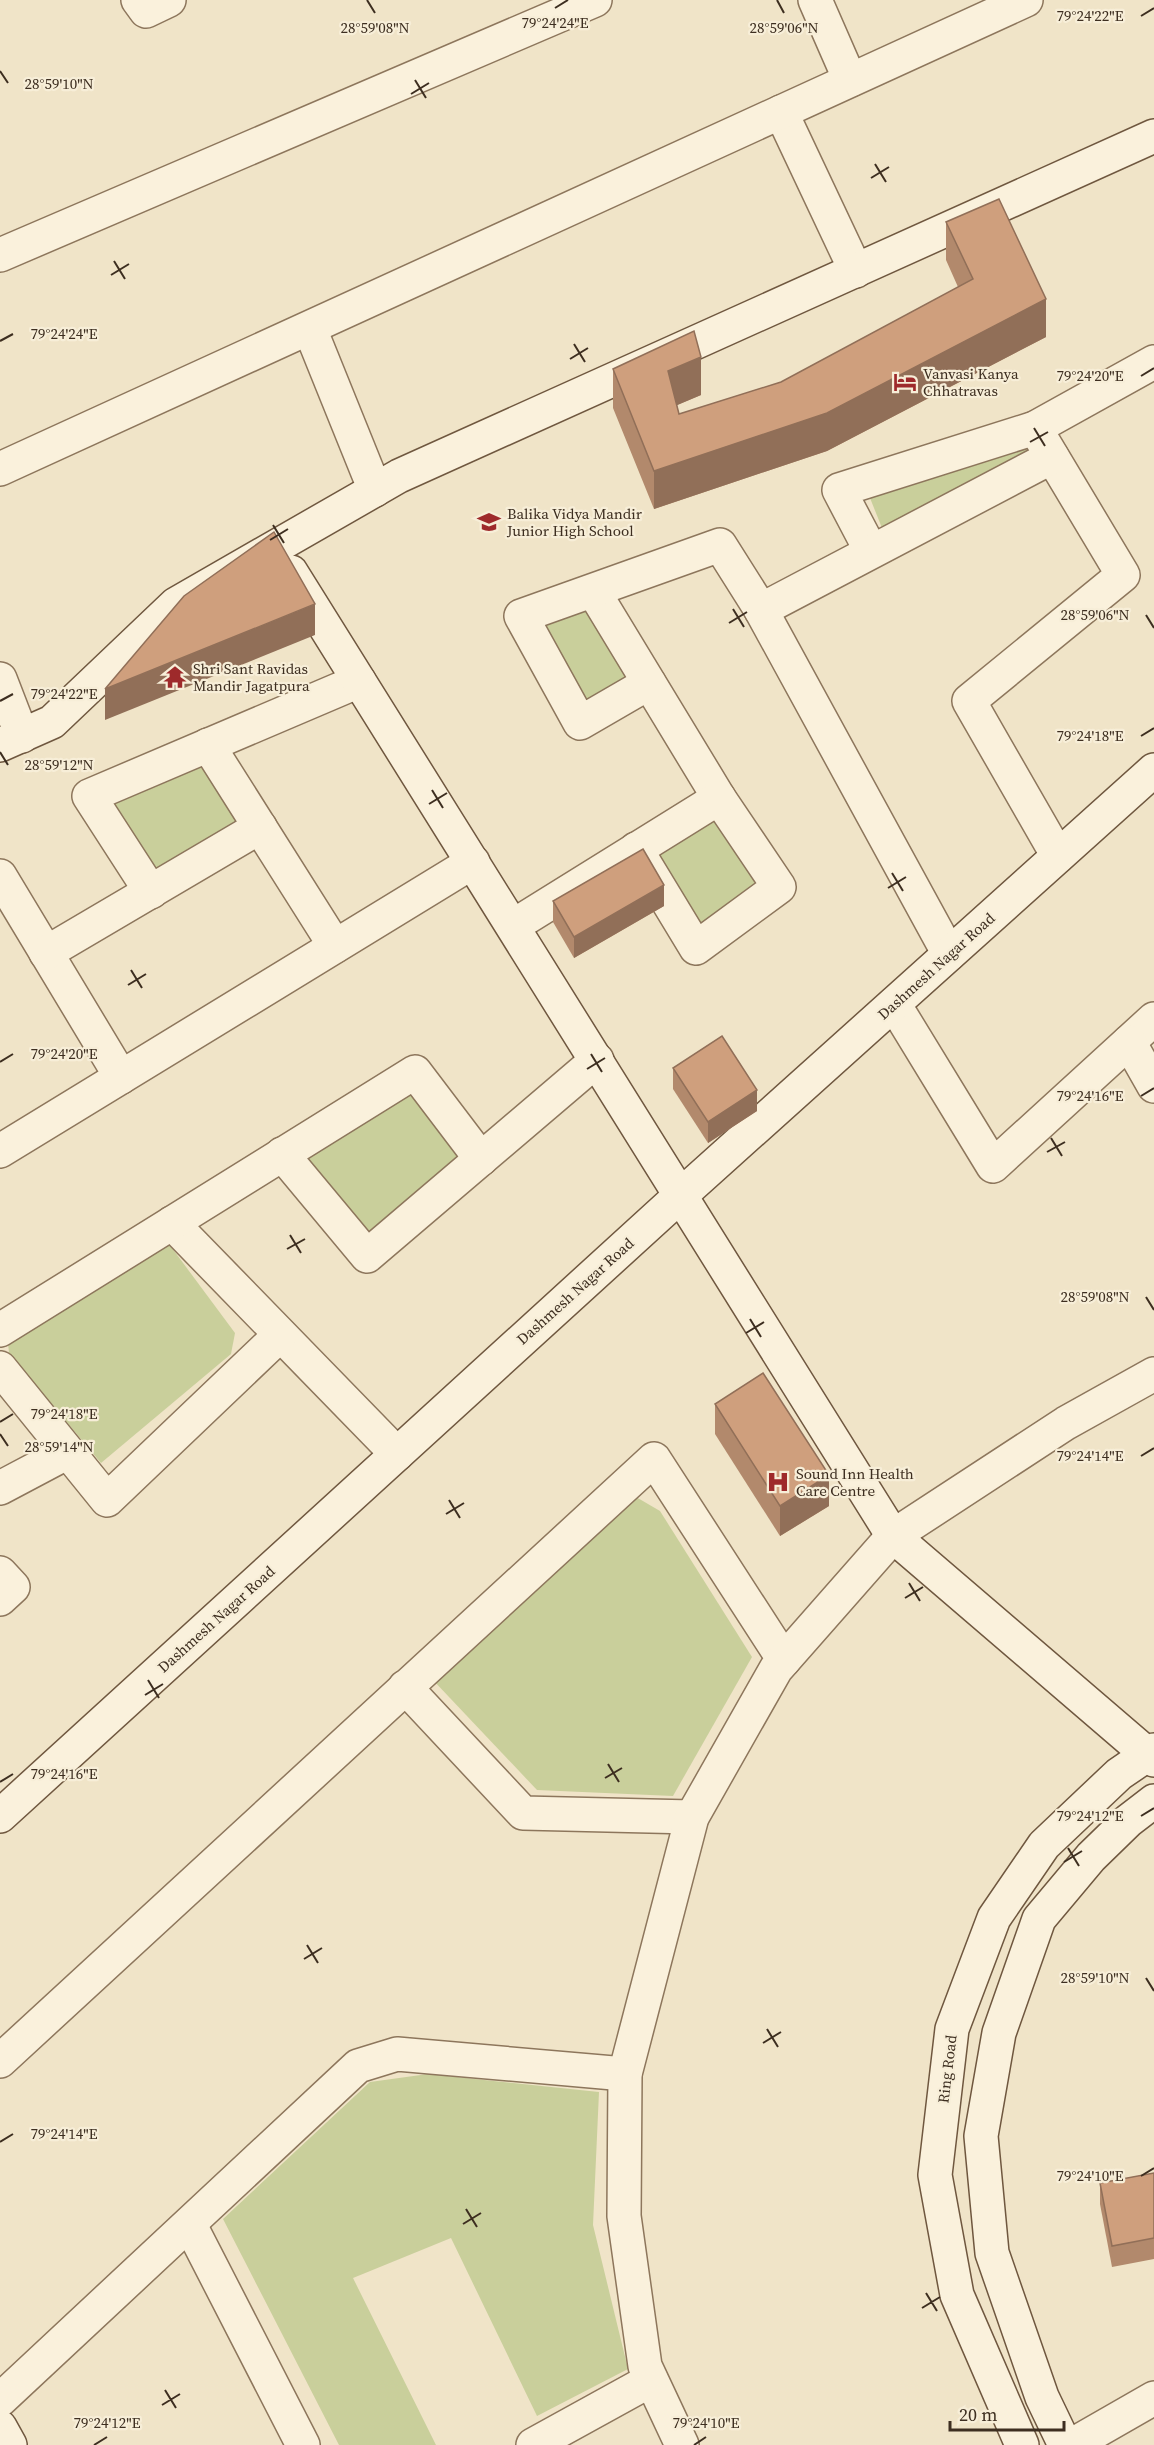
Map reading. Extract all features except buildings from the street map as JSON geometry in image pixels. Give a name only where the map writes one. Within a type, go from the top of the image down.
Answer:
[{"type":"street","points":[[138,0],[146,11],[169,0]]},
{"type":"street","points":[[0,255],[595,0]]},
{"type":"street","points":[[815,0],[850,80]]},
{"type":"street","points":[[0,469],[1026,0]]},
{"type":"street","points":[[781,112],[856,271]]},
{"type":"street","points":[[0,679],[11,740],[52,722],[176,604],[399,476],[1154,136]]},
{"type":"street","points":[[310,329],[375,490]]},
{"type":"street","points":[[871,551],[839,490],[1035,428],[1154,362]]},
{"type":"street","points":[[1035,428],[1123,575],[969,701],[1058,856]]},
{"type":"street","points":[[761,610],[1052,457]]},
{"type":"street","points":[[649,683],[580,723],[521,616],[594,592],[720,545],[761,610],[949,954]]},
{"type":"street","points":[[274,546],[893,1536],[1152,1755]]},
{"type":"street","points":[[594,592],[719,798],[779,886],[696,948],[636,849]]},
{"type":"street","points":[[151,892],[89,796],[359,681]]},
{"type":"street","points":[[208,745],[335,946]]},
{"type":"street","name":"Dashmesh Nagar Road","points":[[0,1816],[681,1195],[1154,770]]},
{"type":"street","points":[[513,926],[719,798]]},
{"type":"street","points":[[46,953],[260,827]]},
{"type":"street","points":[[3,1142],[121,1077],[473,862]]},
{"type":"street","points":[[0,876],[121,1077]]},
{"type":"street","points":[[894,1004],[993,1166],[1154,1019]]},
{"type":"street","points":[[1129,1042],[1154,1086]]},
{"type":"street","points":[[282,1154],[367,1256],[597,1060]]},
{"type":"street","points":[[0,1330],[415,1072],[481,1159]]},
{"type":"street","points":[[172,1223],[397,1454]]},
{"type":"street","points":[[0,1368],[107,1500],[280,1335]]},
{"type":"street","points":[[682,2445],[645,2366],[624,2216],[626,2074],[692,1817],[776,1669],[893,1536],[1066,1423],[1154,1374]]},
{"type":"street","points":[[0,1488],[68,1452]]},
{"type":"street","points":[[0,2061],[654,1459],[784,1660]]},
{"type":"street","points":[[0,1573],[13,1587],[0,1599]]},
{"type":"street","points":[[405,1687],[522,1813],[692,1817]]},
{"type":"street","name":"Ring Road","points":[[1022,2445],[957,2295],[935,2175],[952,2029],[994,1918],[1044,1845],[1119,1774],[1152,1755]]},
{"type":"street","points":[[1065,2445],[1042,2397],[992,2253],[981,2136],[999,2032],[1039,1918],[1091,1857],[1128,1821],[1154,1801]]},
{"type":"street","points":[[0,2400],[358,2066],[397,2054],[626,2074]]},
{"type":"street","points":[[190,2225],[303,2445]]},
{"type":"street","points":[[533,2445],[651,2380]]},
{"type":"street","points":[[1072,2445],[1154,2398]]},
{"type":"street","points":[[0,2427],[10,2445]]},
{"type":"green space","points":[[1027,438],[1036,454],[884,533],[866,488]]},
{"type":"green space","points":[[596,607],[637,674],[587,704],[542,627]]},
{"type":"green space","points":[[203,762],[242,826],[167,870],[149,869],[110,806],[115,798]]},
{"type":"green space","points":[[715,809],[760,885],[701,929],[652,850]]},
{"type":"green space","points":[[415,1091],[464,1156],[370,1232],[300,1155]]},
{"type":"green space","points":[[169,1244],[235,1333],[231,1354],[101,1463],[9,1353],[8,1343]]},
{"type":"green space","points":[[636,1497],[660,1511],[752,1657],[673,1796],[537,1790],[432,1679]]},
{"type":"green space","points":[[428,2074],[599,2092],[593,2225],[628,2369],[537,2416],[451,2238],[353,2278],[436,2445],[339,2445],[223,2219],[370,2082]]},
{"type":"place","name":"Vanvasi Kanya Chhatravas","points":[[905,382]]},
{"type":"place","name":"Balika Vidya Mandir Junior High School","points":[[489,522]]},
{"type":"place","name":"Shri Sant Ravidas Mandir Jagatpura","points":[[175,677]]},
{"type":"place","name":"Sound Inn Health Care Centre","points":[[778,1482]]}]
